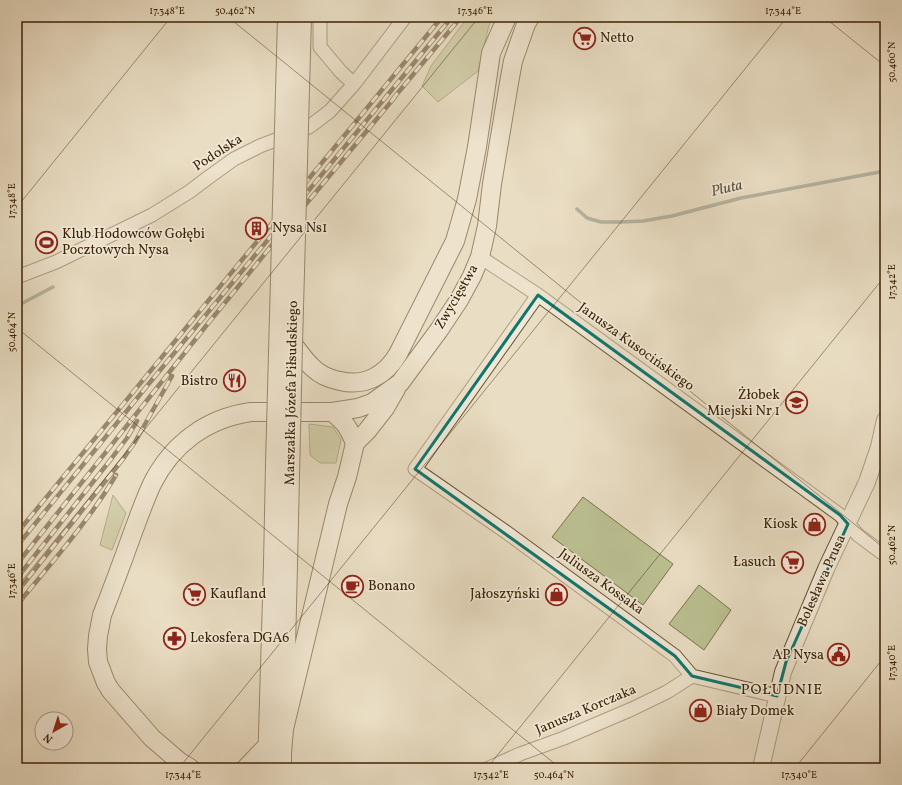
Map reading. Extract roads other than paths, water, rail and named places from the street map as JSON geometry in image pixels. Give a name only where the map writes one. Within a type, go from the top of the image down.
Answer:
[{"type":"main road","name":"Marszałka Józefa Piłsudskiego","points":[[282,768],[284,729],[280,565],[275,465],[287,17]]},
{"type":"main road","name":"Marszałka Józefa Piłsudskiego","points":[[267,768],[293,344],[302,17]]},
{"type":"main road","points":[[293,344],[312,368],[329,379],[346,383],[362,382],[372,379],[381,374],[394,362],[455,242],[467,199],[477,147],[491,53],[507,17]]},
{"type":"main road","name":"Zwycięstwa","points":[[266,412],[332,412],[358,408],[372,403],[400,383],[439,330],[459,300],[472,276],[480,256],[487,226],[492,184],[513,61],[526,24],[530,17]]},
{"type":"main road","points":[[284,729],[338,504],[347,477],[355,443],[367,431],[385,408],[400,383]]},
{"type":"main road","name":"Marszałka Józefa Piłsudskiego","points":[[190,768],[180,762],[152,738],[111,691],[98,662],[98,636],[102,615],[152,485],[165,463],[181,444],[193,434],[210,424],[241,414],[266,412]]},
{"type":"main road","points":[[332,412],[343,420],[355,443]]},
{"type":"main road","name":"Marszałka Józefa Piłsudskiego","points":[[152,738],[157,749],[177,768]]},
{"type":"main road","points":[[246,768],[268,745]]},
{"type":"street","points":[[320,17],[320,48],[341,72],[354,84]]},
{"type":"street","name":"Podolska","points":[[17,277],[56,262],[152,215],[190,192],[234,159],[260,146],[309,127],[330,111],[354,84],[405,17]]},
{"type":"street","name":"Janusza Kusocińskiego","points":[[480,256],[538,295],[840,515],[858,535],[885,555]]},
{"type":"street","name":"Juliusza Kossaka","points":[[538,295],[414,469],[506,532],[675,656],[692,676]]},
{"type":"street","name":"Bolesława Prusa","points":[[761,768],[782,672],[826,569],[867,482],[879,447],[885,420]]},
{"type":"street","points":[[879,447],[885,462]]},
{"type":"street","points":[[692,676],[777,696]]},
{"type":"street","name":"Janusza Korczaka","points":[[489,768],[632,709],[667,692],[692,676]]},
{"type":"waterway","name":"Pluta","points":[[577,209],[587,218],[601,222],[643,221],[672,216],[741,198],[885,171]]},
{"type":"waterway","name":"Pluta","points":[[17,306],[53,287]]},
{"type":"railway","points":[[17,533],[442,17]]},
{"type":"railway","points":[[17,546],[147,386],[452,17]]},
{"type":"railway","points":[[392,100],[461,17]]},
{"type":"railway","points":[[17,564],[210,321],[395,97]]},
{"type":"railway","points":[[17,592],[123,459],[135,442],[172,376]]},
{"type":"railway","points":[[17,578],[108,463],[127,438],[137,421]]},
{"type":"railway","points":[[17,605],[82,525],[116,475]]},
{"type":"place","name":"Netto","points":[[585,38]]},
{"type":"place","name":"Nysa Ns1","points":[[256,228]]},
{"type":"place","name":"Klub Hodowców Gołębi Pocztowych Nysa","points":[[46,242]]},
{"type":"place","name":"Bistro","points":[[234,381]]},
{"type":"place","name":"Żłobek Miejski Nr 1","points":[[796,403]]},
{"type":"place","name":"Kiosk","points":[[814,524]]},
{"type":"place","name":"Łasuch","points":[[792,562]]},
{"type":"place","name":"Bonano","points":[[352,586]]},
{"type":"place","name":"Kaufland","points":[[194,594]]},
{"type":"place","name":"Jałoszyński","points":[[556,594]]},
{"type":"place","name":"Lekosfera DGA6","points":[[175,638]]},
{"type":"place","name":"AP Nysa","points":[[839,655]]},
{"type":"place","name":"Biały Domek","points":[[700,711]]},
{"type":"district","name":"POŁUDNIE","points":[[782,690]]}]
